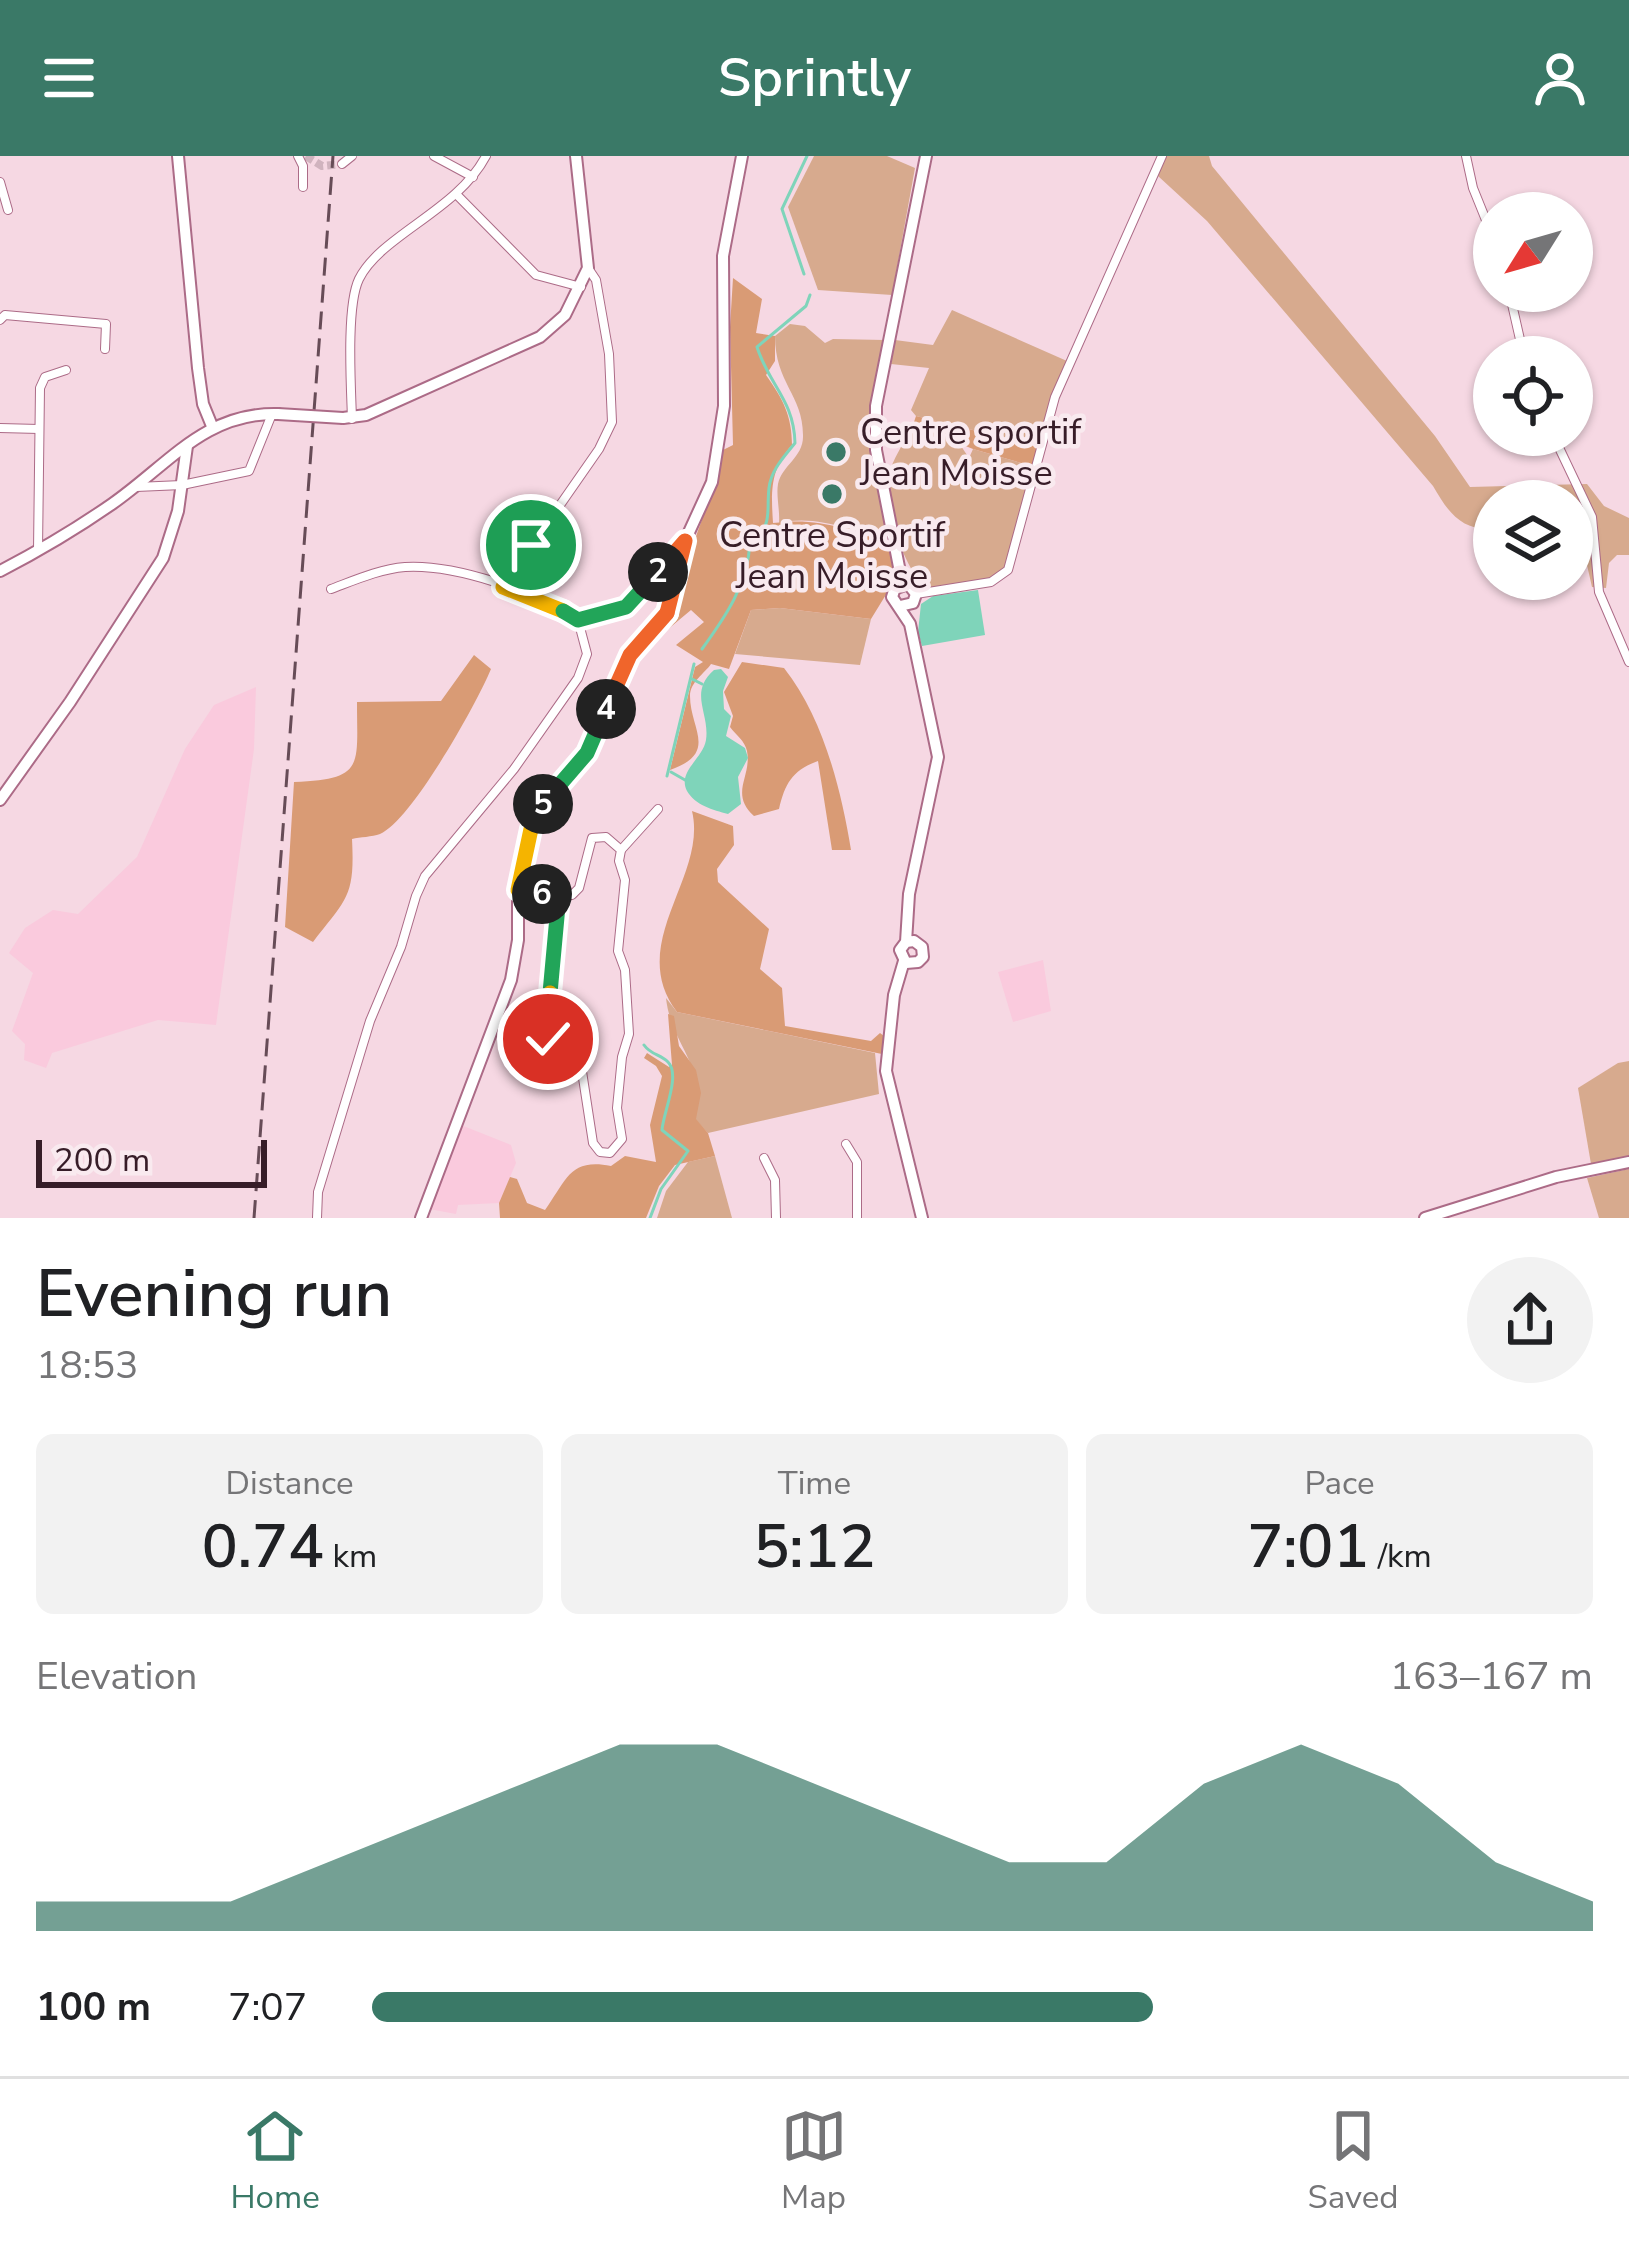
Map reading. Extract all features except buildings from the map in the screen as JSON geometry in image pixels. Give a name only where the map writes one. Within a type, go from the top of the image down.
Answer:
[{"type":"street","points":[[178,156],[198,368],[212,426]]},
{"type":"street","points":[[298,156],[303,187]]},
{"type":"street","points":[[342,164],[352,156]]},
{"type":"street","points":[[434,156],[473,177]]},
{"type":"street","points":[[347,418],[354,306],[362,274],[457,195],[486,156]]},
{"type":"street","points":[[0,571],[134,487],[212,426],[239,416],[347,418],[544,335],[566,315],[588,268],[576,156]]},
{"type":"street","points":[[331,589],[406,567],[483,579],[578,620],[636,600],[685,541],[707,499],[724,406],[723,256],[742,156]]},
{"type":"street","points":[[908,963],[900,950],[908,937],[910,886],[938,762],[876,450],[877,406],[926,156]]},
{"type":"street","points":[[907,595],[991,582],[1008,570],[1055,397],[1162,156]]},
{"type":"street","points":[[1466,156],[1475,192]]},
{"type":"street","points":[[0,182],[8,210]]},
{"type":"street","points":[[457,195],[536,274],[581,287]]},
{"type":"street","points":[[503,587],[599,449],[612,422],[609,353],[596,280],[588,268]]},
{"type":"street","points":[[2,317],[106,324],[104,349]]},
{"type":"street","points":[[38,551],[40,388],[55,370],[66,370]]},
{"type":"street","points":[[134,487],[182,485],[249,471],[275,414]]},
{"type":"street","points":[[0,428],[39,429]]},
{"type":"street","points":[[0,800],[70,703],[163,558],[187,446]]},
{"type":"street","points":[[1562,456],[1592,518],[1599,592],[1629,662]]},
{"type":"street","points":[[422,1218],[512,980],[518,890],[528,838],[538,813],[587,753],[626,662],[667,614],[685,541]]},
{"type":"street","points":[[317,1218],[318,1192],[357,1062],[425,876],[514,769],[581,672],[587,654],[578,620]]},
{"type":"street","points":[[559,895],[544,1031],[553,1043],[573,1047],[581,1055],[593,1143],[601,1152],[610,1153],[622,1142],[617,1108],[629,1034],[625,970],[618,951],[625,880],[619,861],[621,850],[658,808]]},
{"type":"street","points":[[518,890],[571,896],[578,891],[593,837],[606,837],[621,850]]},
{"type":"street","points":[[908,937],[923,953],[899,977],[886,1053],[887,1081],[922,1218]]},
{"type":"street","points":[[846,1144],[856,1162],[857,1218]]},
{"type":"street","points":[[764,1158],[775,1180],[776,1218]]},
{"type":"street","points":[[1425,1218],[1556,1177],[1629,1162]]},
{"type":"shaded area","points":[[814,156],[887,156],[915,168],[892,295],[818,290],[788,207]]},
{"type":"shaded area","points":[[1163,156],[1209,156],[1212,166],[1473,487],[1473,527],[1444,504],[1207,221],[1158,176]]},
{"type":"shaded area","points":[[733,278],[762,299],[756,333],[775,336],[775,361],[766,375],[782,400],[790,425],[792,445],[774,481],[773,523],[818,523],[889,543],[895,580],[871,619],[780,608],[751,610],[729,669],[711,664],[692,686],[698,748],[694,756],[670,770],[695,667],[703,662],[676,645],[704,622],[691,610],[661,635],[656,631],[676,602],[723,450],[733,445]]},
{"type":"shaded area","points":[[952,310],[1067,361],[1041,447],[916,416],[911,410],[929,368],[891,364],[895,340],[933,345]]},
{"type":"shaded area","name":"Centre sportif Jean Moisse","points":[[790,324],[805,326],[825,343],[885,340],[873,458],[889,543],[821,522],[779,523],[778,484],[800,449],[803,435],[799,409],[776,352],[775,336]]},
{"type":"shaded area","points":[[916,416],[1041,447],[1035,467],[913,425]]},
{"type":"shaded area","points":[[913,425],[959,443],[969,458],[973,449],[1035,467],[1006,568],[995,578],[930,589],[912,571],[898,538],[887,488],[892,464]]},
{"type":"shaded area","points":[[1593,492],[1604,506],[1629,518],[1629,555],[1617,555],[1609,563],[1606,588],[1593,587]]},
{"type":"shaded area","points":[[978,590],[985,635],[922,646],[918,632],[921,604],[933,596]]},
{"type":"shaded area","points":[[780,608],[871,619],[860,665],[735,654],[751,610]]},
{"type":"shaded area","points":[[474,655],[491,669],[458,732],[425,785],[393,824],[380,834],[352,839],[350,885],[334,916],[313,942],[285,927],[294,782],[334,777],[352,765],[357,702],[441,701]]},
{"type":"shaded area","points":[[742,662],[784,668],[798,687],[828,754],[851,850],[832,850],[818,761],[791,779],[779,809],[754,816],[747,808],[742,792],[747,751],[730,727],[733,716],[724,692]]},
{"type":"shaded area","points":[[721,669],[728,677],[724,709],[731,716],[726,736],[745,748],[748,758],[738,777],[741,804],[728,814],[700,803],[685,784],[706,740],[702,687],[714,670]]},
{"type":"shaded area","points":[[256,687],[254,749],[216,1025],[158,1020],[52,1053],[46,1068],[24,1060],[25,1044],[12,1031],[33,973],[9,953],[25,928],[53,910],[78,914],[137,857],[185,749],[214,705]]},
{"type":"shaded area","points":[[692,811],[733,826],[734,845],[717,869],[718,882],[769,929],[760,969],[782,988],[785,1026],[871,1041],[880,1033],[884,1036],[882,1054],[677,1012],[663,986],[660,961],[663,935],[689,861]]},
{"type":"shaded area","points":[[1043,960],[1051,1011],[1013,1022],[998,972]]},
{"type":"shaded area","points":[[666,998],[677,1012],[875,1053],[879,1094],[708,1133],[695,1119],[696,1084]]},
{"type":"shaded area","points":[[668,1014],[674,1016],[679,1046],[696,1070],[701,1093],[696,1119],[708,1133],[715,1156],[675,1165],[659,1186],[646,1218],[500,1218],[499,1203],[510,1177],[517,1179],[527,1203],[545,1210],[577,1168],[611,1166],[625,1156],[656,1162],[650,1125],[662,1076],[644,1058],[647,1053],[672,1065]]},
{"type":"shaded area","points":[[1629,1061],[1629,1156],[1591,1164],[1578,1088]]},
{"type":"shaded area","points":[[461,1125],[511,1145],[516,1163],[499,1203],[458,1205],[456,1214],[429,1209]]},
{"type":"shaded area","points":[[715,1156],[732,1218],[657,1218],[666,1191],[688,1162]]},
{"type":"shaded area","points":[[1629,1169],[1629,1218],[1599,1218],[1587,1178]]},
{"type":"waterway","points":[[804,274],[782,209],[807,156]]},
{"type":"waterway","points":[[702,649],[740,586],[750,542],[766,524],[772,475],[795,443],[786,404],[757,347],[806,306],[810,295]]},
{"type":"waterway","points":[[667,776],[694,664]]},
{"type":"waterway","points":[[692,679],[702,684]]},
{"type":"waterway","points":[[671,772],[685,780]]},
{"type":"waterway","points":[[644,1045],[672,1068],[662,1130],[688,1151],[661,1189],[650,1218]]},
{"type":"tunnel","points":[[306,156],[322,166],[342,164]]},
{"type":"railway","points":[[254,1218],[333,156]]},
{"type":"place","name":"Centre sportif Jean Moisse","points":[[836,452]]},
{"type":"place","name":"Centre Sportif Jean Moisse","points":[[832,494]]},
{"type":"route","points":[[531,545],[503,587],[578,620],[636,600],[685,541],[667,614],[626,662],[587,753],[543,804],[528,838],[518,890],[559,895],[544,1031],[548,1039]]}]
